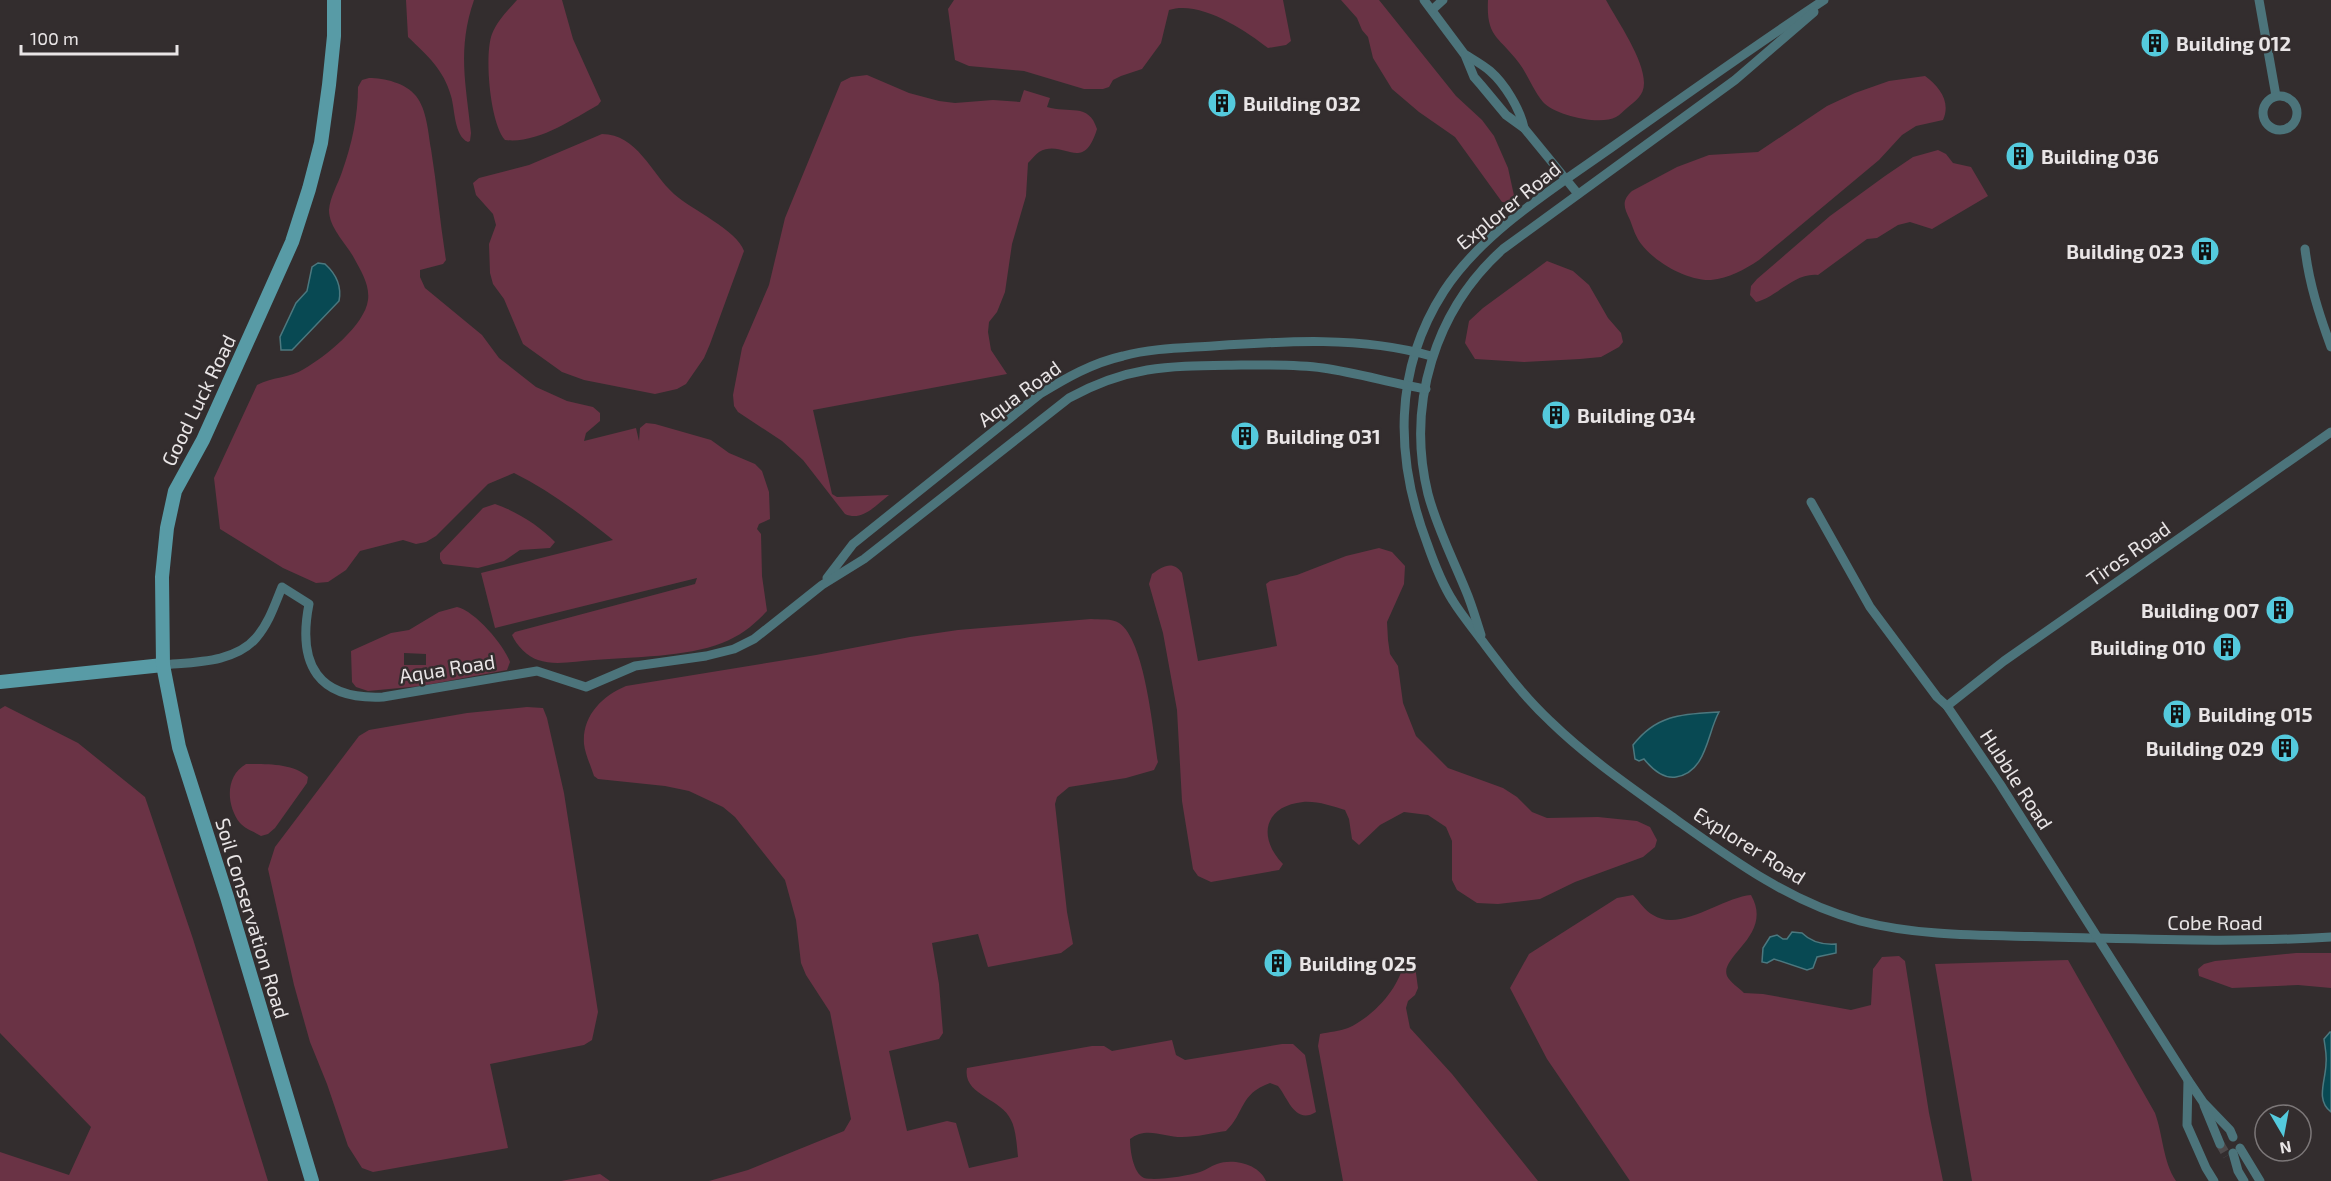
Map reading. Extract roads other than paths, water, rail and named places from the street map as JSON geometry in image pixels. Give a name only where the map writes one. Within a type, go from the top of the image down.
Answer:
[{"type":"main road","name":"Good Luck Road","points":[[163,665],[162,577],[167,528],[175,491],[203,440],[291,242],[302,210],[321,142],[334,36],[334,0]]},
{"type":"main road","points":[[0,682],[163,665]]},
{"type":"main road","name":"Soil Conservation Road","points":[[163,665],[179,747],[227,897],[312,1181]]},
{"type":"street","points":[[1424,0],[1465,55],[1474,76],[1481,85],[1506,115],[1524,128],[1578,194]]},
{"type":"street","points":[[1432,10],[1443,0]]},
{"type":"street","name":"Explorer Road","points":[[1825,0],[1755,45],[1567,179],[1476,250],[1441,295],[1415,351],[1407,386],[1403,424],[1405,469],[1412,499],[1432,557],[1452,601],[1518,688],[1584,752],[1756,875],[1790,894],[1858,920],[1896,928],[1962,934],[2098,938]]},
{"type":"street","name":"Explorer Road","points":[[1484,643],[1468,594],[1436,521],[1423,467],[1422,436],[1431,356],[1456,304],[1485,265],[1503,249],[1735,80],[1825,0]]},
{"type":"street","points":[[2259,0],[2276,96]]},
{"type":"street","points":[[1465,55],[1493,74],[1508,93],[1522,118],[1524,128]]},
{"type":"street","points":[[2305,249],[2314,300],[2331,347]]},
{"type":"street","name":"Aqua Road","points":[[822,585],[853,544],[1040,394],[1095,364],[1153,350],[1267,342],[1342,343],[1415,351],[1431,356]]},
{"type":"street","name":"Aqua Road","points":[[163,665],[233,655],[256,639],[269,618],[282,587],[309,604],[306,618],[307,632],[314,671],[320,680],[340,692],[366,698],[383,697],[537,671],[586,687],[635,666],[674,662],[734,649],[754,639],[822,585],[864,558],[1069,398],[1091,386],[1119,376],[1148,368],[1173,366],[1271,365],[1321,368],[1426,389]]},
{"type":"street","name":"Tiros Road","points":[[1947,706],[2004,661],[2331,432]]},
{"type":"street","name":"Hubble Road","points":[[1811,502],[1870,607],[1937,697],[1947,706],[2000,784],[2203,1102],[2226,1141],[2208,1117],[2203,1102]]},
{"type":"street","name":"Cobe Road","points":[[2098,938],[2216,941],[2331,938]]},
{"type":"street","points":[[2187,1080],[2187,1125],[2214,1181]]},
{"type":"street","points":[[2244,1181],[2238,1171],[2233,1152],[2260,1181]]},
{"type":"water","points":[[318,263],[325,264],[335,276],[340,290],[339,301],[292,350],[281,350],[280,337],[296,303],[307,291],[312,267]]},
{"type":"water","points":[[1719,712],[1700,760],[1686,774],[1676,777],[1662,775],[1644,759],[1639,761],[1635,759],[1633,745],[1661,721],[1682,715]]},
{"type":"water","points":[[1792,932],[1802,933],[1817,942],[1836,944],[1836,953],[1817,957],[1813,968],[1807,970],[1774,959],[1767,963],[1762,962],[1763,948],[1770,937],[1777,935],[1787,939]]},
{"type":"water","points":[[2330,1032],[2331,1112],[2323,1102],[2322,1096],[2326,1069],[2324,1039]]},
{"type":"tunnel","points":[[2220,1144],[2227,1156]]},
{"type":"place","name":"Building 012","points":[[2155,43]]},
{"type":"place","name":"Building 032","points":[[1222,103]]},
{"type":"place","name":"Building 036","points":[[2020,156]]},
{"type":"place","name":"Building 023","points":[[2205,251]]},
{"type":"place","name":"Building 034","points":[[1556,415]]},
{"type":"place","name":"Building 031","points":[[1245,436]]},
{"type":"place","name":"Building 007","points":[[2280,610]]},
{"type":"place","name":"Building 010","points":[[2227,647]]},
{"type":"place","name":"Building 015","points":[[2177,714]]},
{"type":"place","name":"Building 029","points":[[2285,748]]},
{"type":"place","name":"Building 025","points":[[1278,963]]}]
